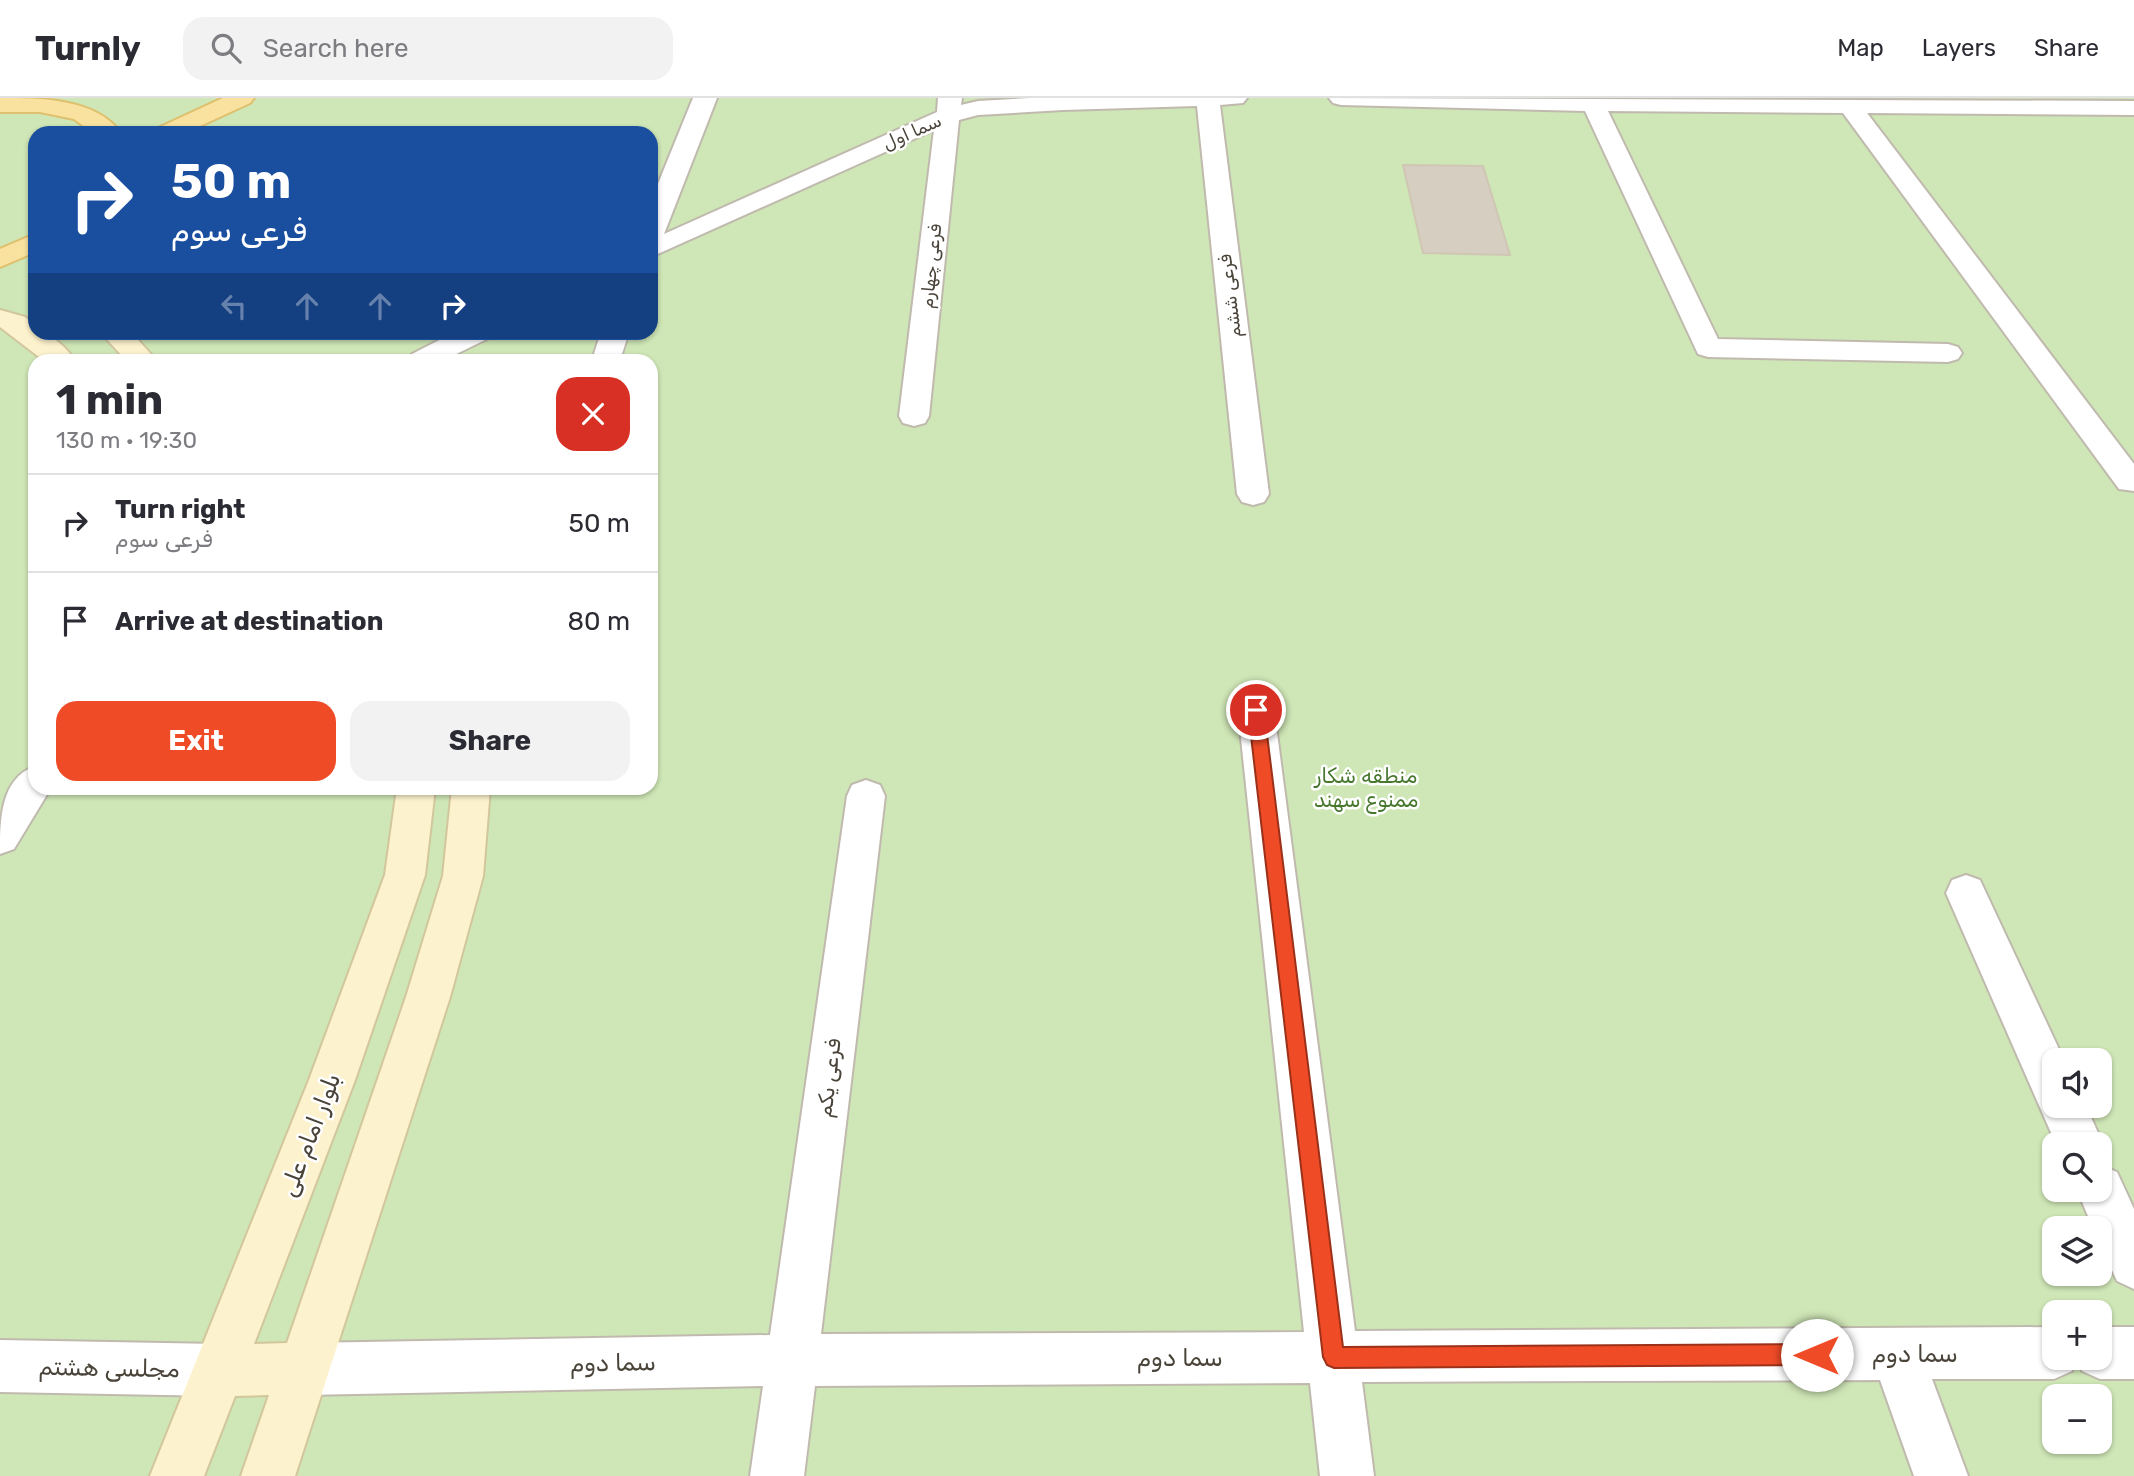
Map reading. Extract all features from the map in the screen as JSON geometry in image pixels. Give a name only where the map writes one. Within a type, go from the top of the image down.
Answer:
[{"type":"main road","points":[[3,105],[55,98]]},
{"type":"main road","points":[[181,126],[242,98]]},
{"type":"main road","points":[[3,105],[40,105],[82,114],[99,126]]},
{"type":"main road","points":[[0,259],[28,245]]},
{"type":"main road","points":[[0,318],[15,323],[28,334]]},
{"type":"main road","points":[[36,340],[53,354]]},
{"type":"main road","points":[[122,340],[136,354]]},
{"type":"main road","name":"بلوار امام علی","points":[[177,1476],[332,1080],[405,875],[415,795]]},
{"type":"main road","points":[[268,1476],[428,997],[463,876],[470,795]]},
{"type":"main road","points":[[219,1370],[305,1369]]},
{"type":"street","points":[[658,216],[705,98]]},
{"type":"street","name":"فرعی ششم","points":[[1208,98],[1253,495]]},
{"type":"street","name":"سما اول","points":[[658,246],[948,107],[1235,98]]},
{"type":"street","points":[[1340,98],[1514,100],[1593,104],[1846,102],[2134,108]]},
{"type":"street","points":[[1846,102],[2130,481]]},
{"type":"street","points":[[1593,104],[1708,348],[1948,353]]},
{"type":"street","name":"فرعی چهارم","points":[[915,416],[948,107]]},
{"type":"street","points":[[434,354],[463,340]]},
{"type":"street","points":[[1256,710],[1347,1476]]},
{"type":"street","points":[[0,837],[28,793]]},
{"type":"street","name":"فرعی یکم","points":[[777,1476],[866,796]]},
{"type":"street","points":[[1966,893],[2042,1062]]},
{"type":"street","points":[[2106,1202],[2134,1264]]},
{"type":"street","name":"سما دوم","points":[[305,1369],[792,1360],[2042,1353]]},
{"type":"street","points":[[2112,1353],[2134,1353]]},
{"type":"street","points":[[1898,1354],[1941,1476]]},
{"type":"street","name":"مجلسی هشتم","points":[[0,1366],[219,1370]]},
{"type":"green space","name":"منطقه شکار ممنوع سهند","points":[[0,98],[2134,98],[2134,1476],[0,1476]]},
{"type":"building","points":[[1403,165],[1483,166],[1510,255],[1423,253]]},
{"type":"route","points":[[1256,710],[1334,1357],[1817,1355]]}]
